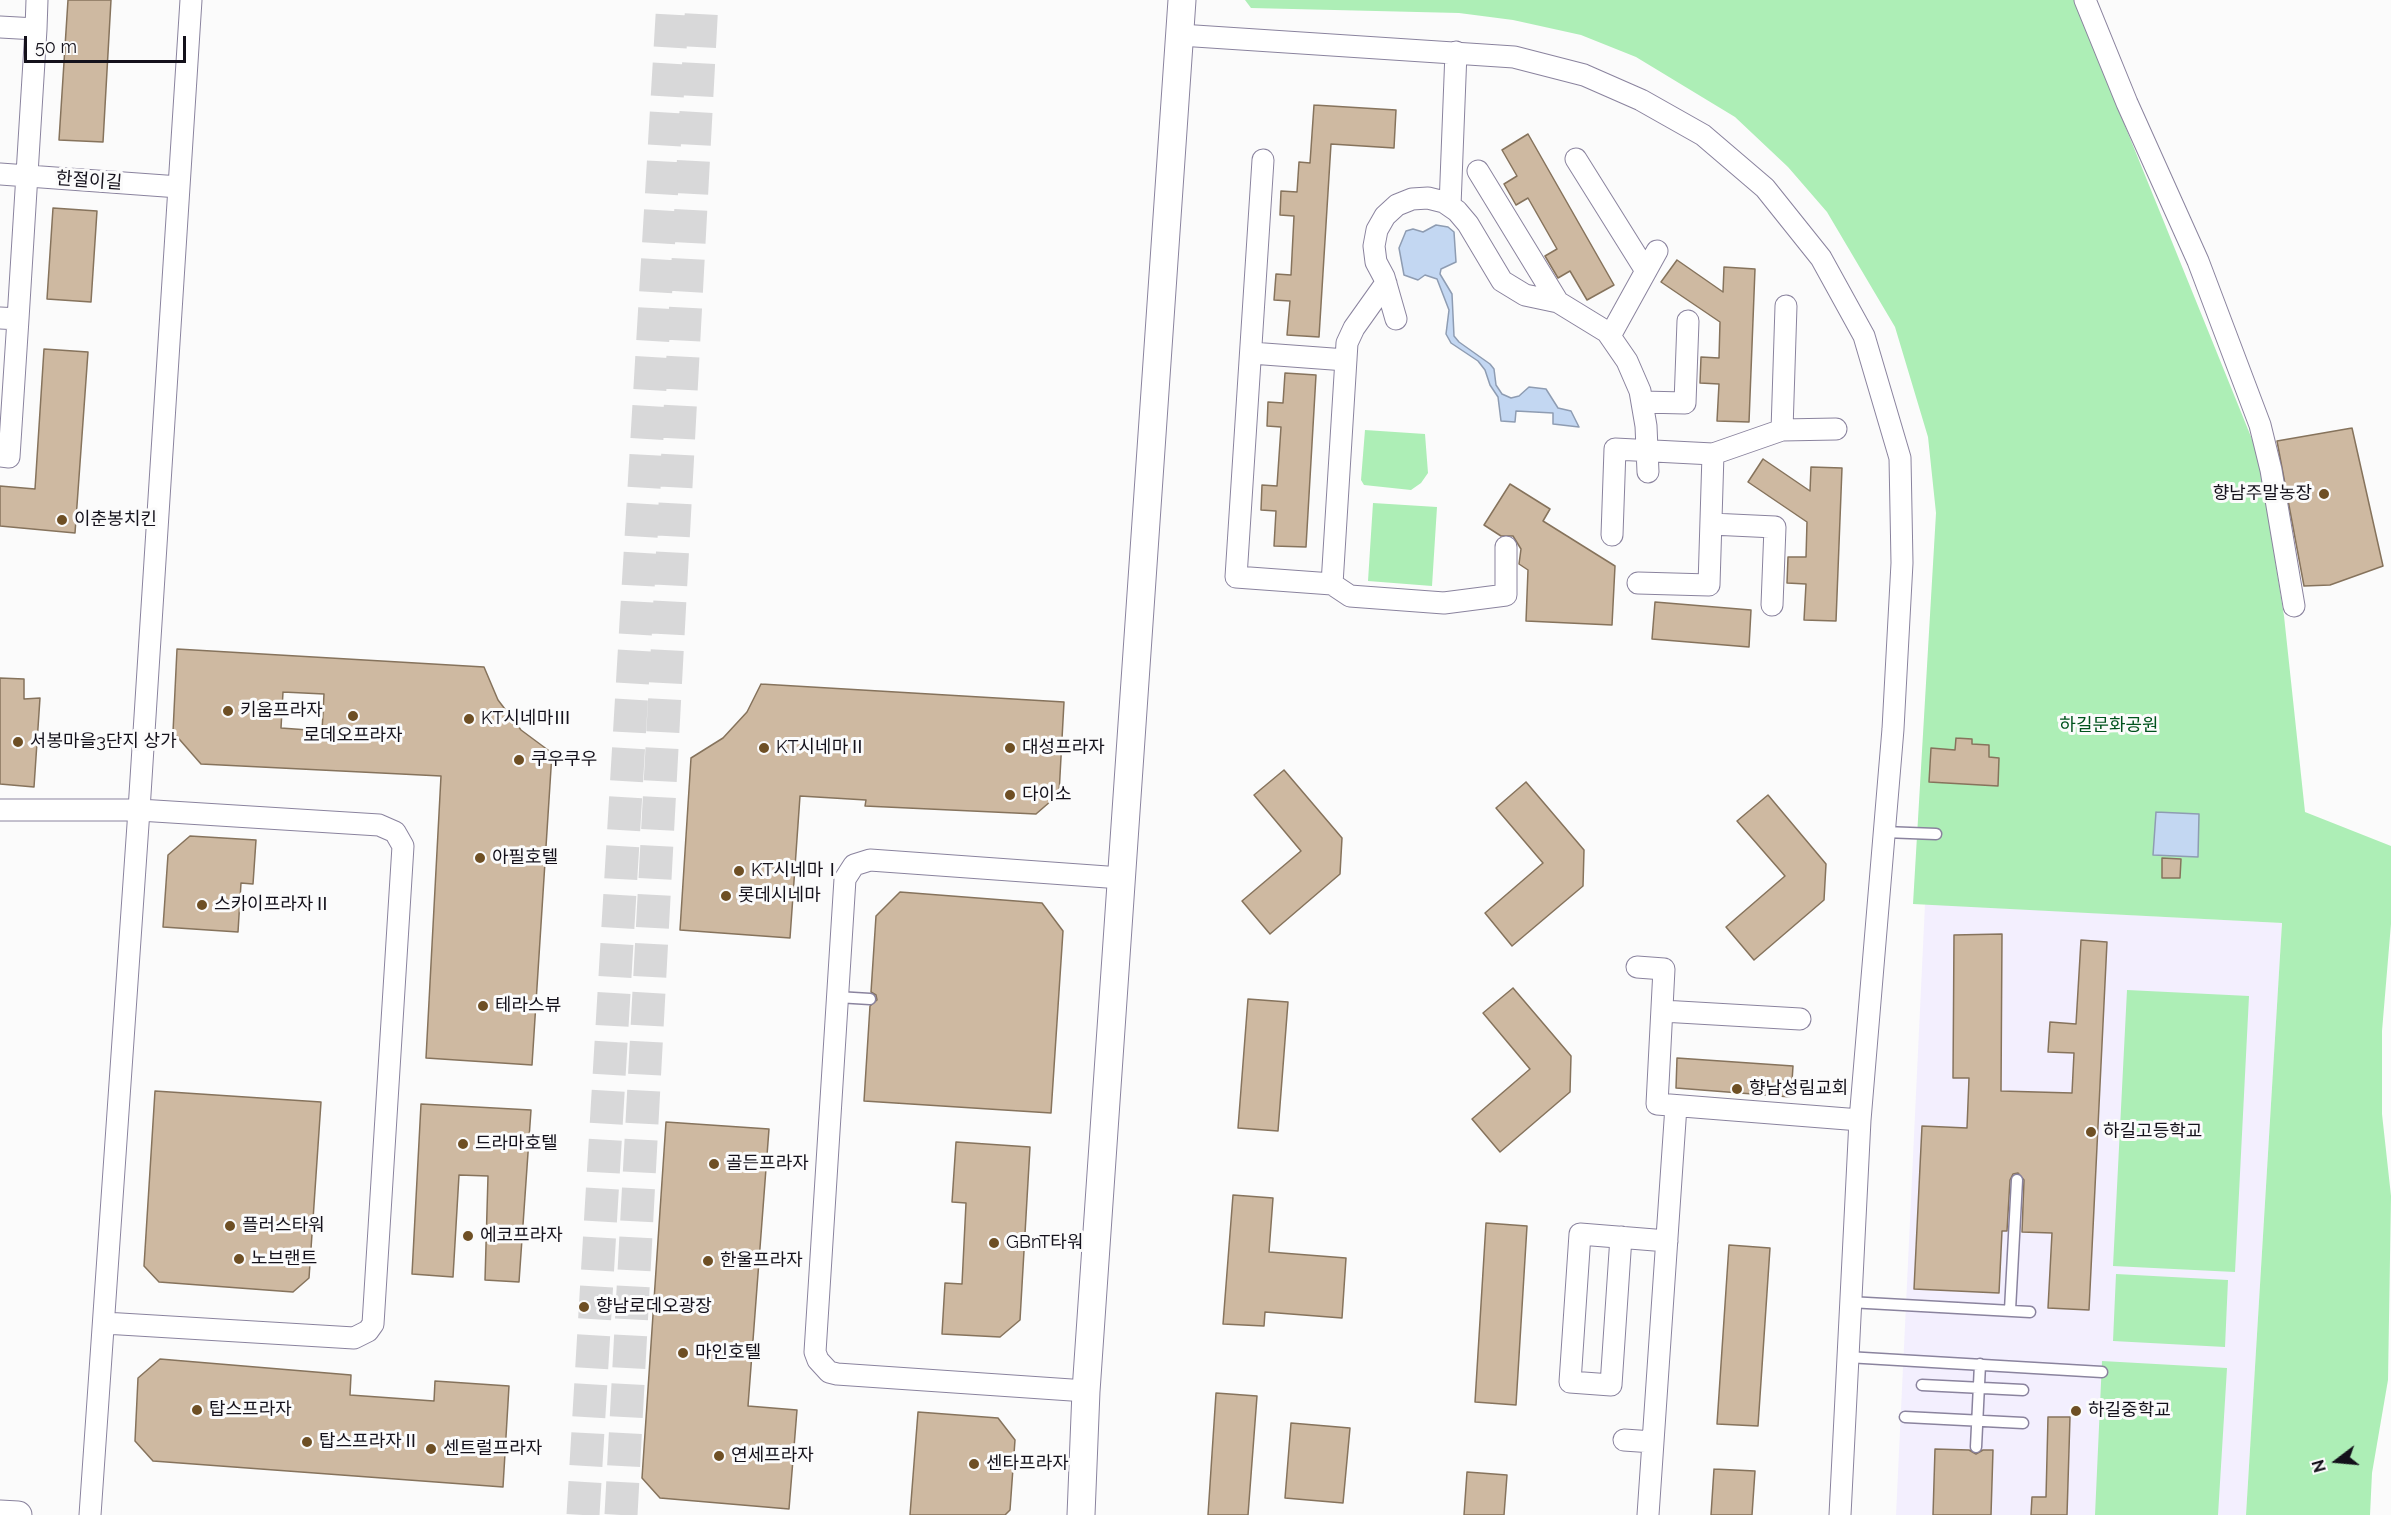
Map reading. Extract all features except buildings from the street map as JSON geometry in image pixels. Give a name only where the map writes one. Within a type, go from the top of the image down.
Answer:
[{"type":"street","points":[[0,456],[9,457],[9,319],[26,176],[38,0]]},
{"type":"street","points":[[90,1515],[139,810],[191,0]]},
{"type":"street","points":[[1081,1515],[1086,1391],[1182,0]]},
{"type":"street","points":[[2085,0],[2127,103],[2198,261],[2260,425],[2271,470],[2294,606]]},
{"type":"street","points":[[0,27],[36,29]]},
{"type":"street","points":[[1180,35],[1514,57],[1584,75],[1641,100],[1703,135],[1765,188],[1821,258],[1864,336],[1900,458],[1902,563],[1884,831],[1860,1120],[1846,1357],[1840,1515]]},
{"type":"street","points":[[1450,206],[1456,52]]},
{"type":"street","points":[[1576,159],[1646,271]]},
{"type":"street","points":[[1263,160],[1236,577],[1332,584],[1350,596],[1444,603],[1506,595],[1506,547]]},
{"type":"street","points":[[1478,171],[1558,302]]},
{"type":"street","name":"한절이길","points":[[0,174],[179,187]]},
{"type":"street","points":[[1396,318],[1386,283],[1376,262],[1374,246],[1377,230],[1385,216],[1397,205],[1412,199],[1428,198],[1450,206],[1468,224],[1502,281],[1526,295],[1558,302],[1582,315],[1610,336],[1627,361],[1642,402],[1648,472]]},
{"type":"street","points":[[1610,336],[1657,251]]},
{"type":"street","points":[[1332,584],[1347,343],[1354,328],[1386,283]]},
{"type":"street","points":[[1782,430],[1786,306]]},
{"type":"street","points":[[1642,402],[1684,403],[1688,321]]},
{"type":"street","points":[[1251,353],[1346,360]]},
{"type":"street","points":[[1612,535],[1615,449],[1713,454],[1782,430],[1836,429]]},
{"type":"street","points":[[1638,583],[1709,585],[1713,454]]},
{"type":"street","points":[[1711,524],[1783,527],[1772,605]]},
{"type":"street","points":[[0,810],[139,810],[379,825],[395,832],[400,838],[404,854],[375,1316],[368,1331],[354,1338],[104,1323]]},
{"type":"street","points":[[1086,1391],[837,1374],[829,1372],[818,1360],[815,1352],[845,879],[854,865],[862,862],[1121,878]]},
{"type":"street","points":[[1637,967],[1664,969],[1657,1104],[1860,1120]]},
{"type":"street","points":[[1662,1011],[1800,1018]]},
{"type":"street","points":[[1648,1515],[1676,1106]]},
{"type":"street","points":[[1621,1237],[1611,1385],[1570,1382],[1580,1234],[1621,1237],[1667,1241]]},
{"type":"street","points":[[1624,1440],[1653,1442]]},
{"type":"street","points":[[0,1514],[18,1515]]},
{"type":"lane","points":[[1884,831],[1936,834]]},
{"type":"lane","points":[[837,997],[870,999]]},
{"type":"lane","points":[[2010,1310],[2017,1180]]},
{"type":"lane","points":[[1849,1302],[2030,1312]]},
{"type":"lane","points":[[1846,1357],[2102,1372]]},
{"type":"lane","points":[[1976,1447],[1980,1364]]},
{"type":"lane","points":[[1922,1385],[2023,1390]]},
{"type":"lane","points":[[1905,1417],[2023,1423]]},
{"type":"shaded area","name":"하길고등학교","points":[[1925,904],[2282,923],[2246,1515],[1896,1515]]},
{"type":"green space","name":"하길문화공원","points":[[1245,0],[2074,0],[2258,454],[2284,616],[2305,812],[2391,846],[2391,924],[2382,1031],[2382,1114],[2391,1196],[2388,1380],[2372,1473],[2370,1515],[2246,1515],[2282,923],[1913,904],[1936,513],[1928,437],[1895,327],[1827,212],[1788,167],[1735,117],[1636,57],[1581,35],[1513,20],[1459,13],[1251,8]]},
{"type":"green space","points":[[1365,430],[1425,434],[1428,473],[1421,483],[1411,490],[1364,485],[1361,480]]},
{"type":"green space","points":[[1373,503],[1437,507],[1432,586],[1368,581]]},
{"type":"green space","points":[[2127,990],[2249,996],[2235,1272],[2113,1266]]},
{"type":"green space","points":[[2116,1274],[2228,1280],[2225,1347],[2113,1341]]},
{"type":"green space","points":[[2102,1361],[2227,1368],[2218,1515],[2095,1515]]},
{"type":"water","points":[[1436,225],[1448,227],[1454,232],[1456,262],[1441,269],[1440,274],[1452,294],[1454,336],[1490,364],[1494,369],[1496,385],[1502,394],[1511,398],[1519,396],[1529,387],[1546,389],[1558,408],[1571,411],[1579,427],[1553,424],[1553,413],[1516,411],[1515,422],[1501,421],[1498,397],[1490,385],[1485,370],[1478,361],[1451,343],[1446,334],[1449,310],[1437,279],[1425,275],[1418,280],[1404,275],[1399,248],[1406,231],[1413,229],[1423,232]]},
{"type":"water","points":[[2156,812],[2199,814],[2198,857],[2153,855]]},
{"type":"tunnel","points":[[583,1515],[673,0]]},
{"type":"tunnel","points":[[621,1515],[702,0]]},
{"type":"place","name":"향남주말농장","points":[[2324,494]]},
{"type":"place","name":"이춘봉치킨","points":[[62,520]]},
{"type":"place","name":"키움프라자","points":[[228,711]]},
{"type":"place","name":"로데오프라자","points":[[353,716]]},
{"type":"place","name":"KT시네마Ⅲ","points":[[469,719]]},
{"type":"place","name":"서봉마을3단지 상가","points":[[18,742]]},
{"type":"place","name":"KT시네마Ⅱ","points":[[764,748]]},
{"type":"place","name":"대성프라자","points":[[1010,748]]},
{"type":"place","name":"쿠우쿠우","points":[[519,760]]},
{"type":"place","name":"다이소","points":[[1010,795]]},
{"type":"place","name":"아필호텔","points":[[480,858]]},
{"type":"place","name":"KT시네마Ⅰ","points":[[739,871]]},
{"type":"place","name":"롯데시네마","points":[[726,896]]},
{"type":"place","name":"스카이프라자Ⅱ","points":[[202,905]]},
{"type":"place","name":"테라스뷰","points":[[483,1006]]},
{"type":"place","name":"향남성림교회","points":[[1737,1089]]},
{"type":"place","name":"하길고등학교","points":[[2091,1132]]},
{"type":"place","name":"드라마호텔","points":[[463,1144]]},
{"type":"place","name":"골든프라자","points":[[714,1164]]},
{"type":"place","name":"플러스타워","points":[[230,1226]]},
{"type":"place","name":"에코프라자","points":[[468,1236]]},
{"type":"place","name":"GBnT타워","points":[[994,1243]]},
{"type":"place","name":"노브랜트","points":[[239,1259]]},
{"type":"place","name":"한울프라자","points":[[708,1261]]},
{"type":"place","name":"향남로데오광장","points":[[584,1307]]},
{"type":"place","name":"마인호텔","points":[[683,1353]]},
{"type":"place","name":"탑스프라자","points":[[197,1410]]},
{"type":"place","name":"하길중학교","points":[[2076,1411]]},
{"type":"place","name":"탑스프라자Ⅱ","points":[[307,1442]]},
{"type":"place","name":"센트럴프라자","points":[[431,1449]]},
{"type":"place","name":"연세프라자","points":[[719,1456]]},
{"type":"place","name":"센타프라자","points":[[974,1464]]}]
